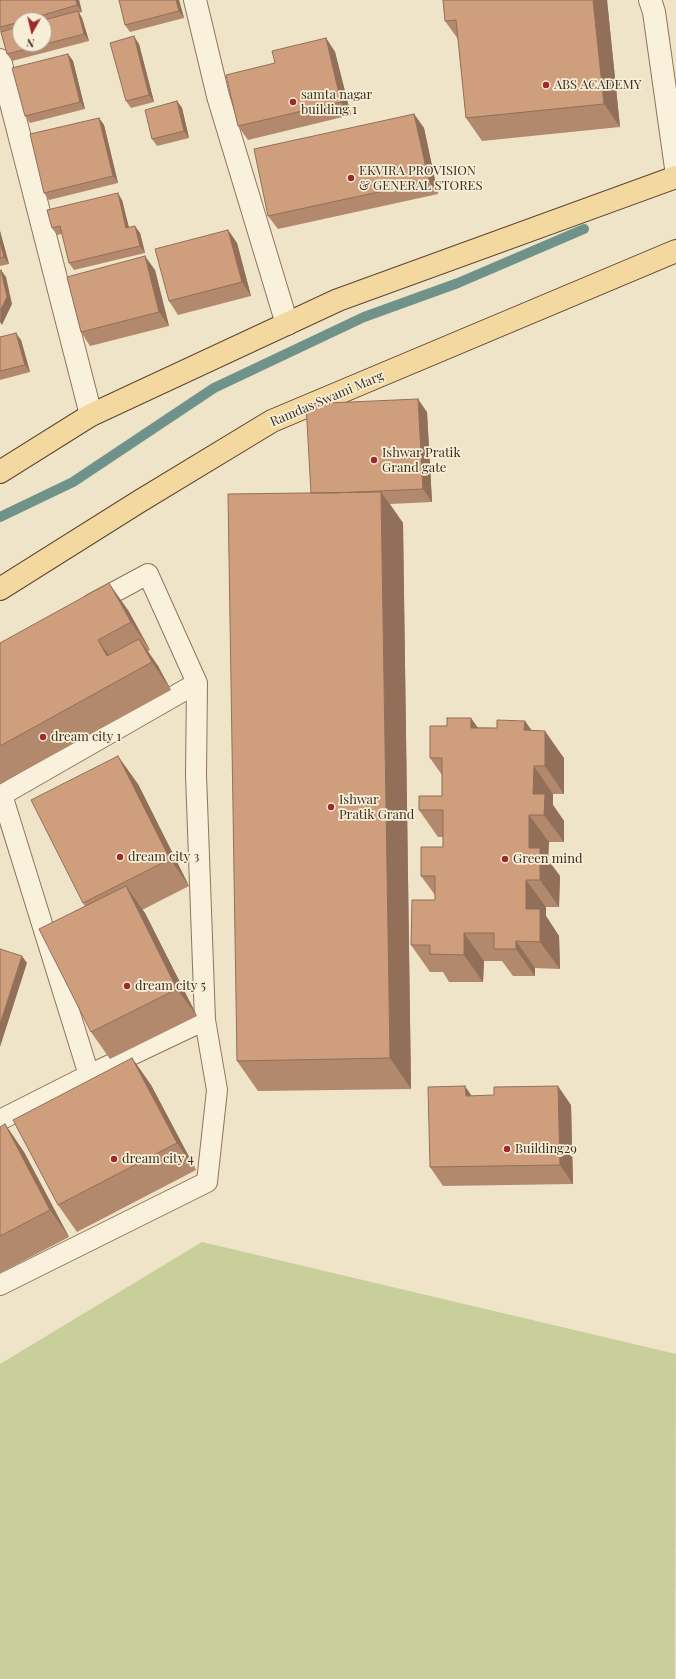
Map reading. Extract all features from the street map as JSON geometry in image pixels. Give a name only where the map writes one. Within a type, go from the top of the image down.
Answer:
[{"type":"main road","points":[[0,472],[91,415],[338,300],[676,177]]},
{"type":"main road","name":"Ramdas Swami Marg","points":[[0,589],[140,501],[272,421],[676,251]]},
{"type":"street","points":[[195,0],[218,96],[287,324]]},
{"type":"street","points":[[650,0],[654,12],[676,168]]},
{"type":"street","points":[[0,60],[91,415]]},
{"type":"lane","points":[[0,1285],[207,1182],[217,1090],[205,1020],[196,775],[197,683],[148,574],[79,611]]},
{"type":"lane","points":[[89,1076],[1,796],[197,683]]},
{"type":"lane","points":[[0,1120],[205,1020]]},
{"type":"green space","points":[[202,1242],[676,1354],[675,1679],[0,1679],[0,1364]]},
{"type":"building","points":[[0,0],[76,0],[77,5],[52,12],[12,12],[12,24],[0,27]]},
{"type":"building","points":[[119,0],[176,0],[179,11],[125,25]]},
{"type":"building","name":"ABS ACADEMY","points":[[443,0],[593,0],[604,104],[466,118],[456,20],[445,21]]},
{"type":"building","points":[[78,11],[84,34],[52,42],[52,18]]},
{"type":"building","points":[[12,29],[12,52],[15,52],[7,54],[1,32]]},
{"type":"building","points":[[134,36],[149,95],[126,101],[110,43]]},
{"type":"building","name":"samta nagar building 1","points":[[326,38],[341,102],[238,126],[226,75],[275,63],[272,51]]},
{"type":"building","points":[[68,54],[80,102],[25,116],[12,68]]},
{"type":"building","points":[[177,101],[184,131],[152,139],[145,110]]},
{"type":"building","name":"EKVIRA PROVISION & GENERAL STORES","points":[[414,114],[429,181],[268,216],[254,149]]},
{"type":"building","points":[[99,118],[113,176],[44,193],[30,134]]},
{"type":"building","points":[[118,193],[126,228],[135,226],[140,246],[69,263],[60,226],[52,228],[47,210]]},
{"type":"building","points":[[228,230],[242,282],[169,301],[155,249]]},
{"type":"building","points":[[0,242],[4,257],[0,258]]},
{"type":"building","points":[[145,256],[159,312],[81,332],[67,277]]},
{"type":"building","points":[[1,270],[7,297],[0,311],[0,271]]},
{"type":"building","points":[[16,333],[25,365],[0,371],[0,337]]},
{"type":"building","name":"Ishwar Pratik Grand gate","points":[[418,399],[423,489],[311,493],[306,404]]},
{"type":"building","name":"Ishwar Pratik Grand","points":[[381,492],[390,1058],[237,1061],[228,494]]},
{"type":"building","points":[[109,583],[131,622],[98,640],[107,656],[139,639],[152,662],[0,746],[0,643]]},
{"type":"building","name":"Green mind","points":[[447,718],[471,718],[471,728],[497,728],[497,720],[525,721],[524,730],[545,731],[545,766],[534,766],[533,794],[545,794],[544,815],[529,815],[529,848],[540,848],[540,880],[526,880],[526,909],[540,909],[540,942],[516,941],[516,949],[494,949],[494,933],[464,933],[464,955],[430,954],[430,945],[411,945],[412,900],[435,900],[435,876],[421,876],[421,847],[443,847],[443,810],[419,810],[419,796],[442,796],[442,758],[430,758],[430,726],[447,726]]},
{"type":"building","name":"dream city 3","points":[[118,756],[170,859],[83,903],[31,800]]},
{"type":"building","name":"dream city 5","points":[[126,886],[177,989],[91,1032],[39,929]]},
{"type":"building","points":[[0,949],[22,956],[0,1024]]},
{"type":"building","name":"dream city 4","points":[[132,1058],[177,1143],[58,1205],[13,1120]]},
{"type":"building","name":"Building29","points":[[465,1086],[466,1096],[494,1095],[494,1087],[558,1086],[560,1165],[430,1167],[428,1087]]},
{"type":"building","points":[[5,1124],[50,1210],[0,1236],[0,1127]]},
{"type":"waterway","points":[[0,517],[73,482],[214,388],[364,317],[458,283],[584,229]]},
{"type":"place","name":"ABS ACADEMY","points":[[546,85]]},
{"type":"place","name":"samta nagar building 1","points":[[293,102]]},
{"type":"place","name":"EKVIRA PROVISION & GENERAL STORES","points":[[351,178]]},
{"type":"place","name":"Ishwar Pratik Grand gate","points":[[374,460]]},
{"type":"place","name":"dream city 1","points":[[43,737]]},
{"type":"place","name":"Ishwar Pratik Grand","points":[[331,807]]},
{"type":"place","name":"dream city 3","points":[[120,857]]},
{"type":"place","name":"Green mind","points":[[505,859]]},
{"type":"place","name":"dream city 5","points":[[127,986]]},
{"type":"place","name":"Building29","points":[[507,1149]]},
{"type":"place","name":"dream city 4","points":[[114,1159]]}]
